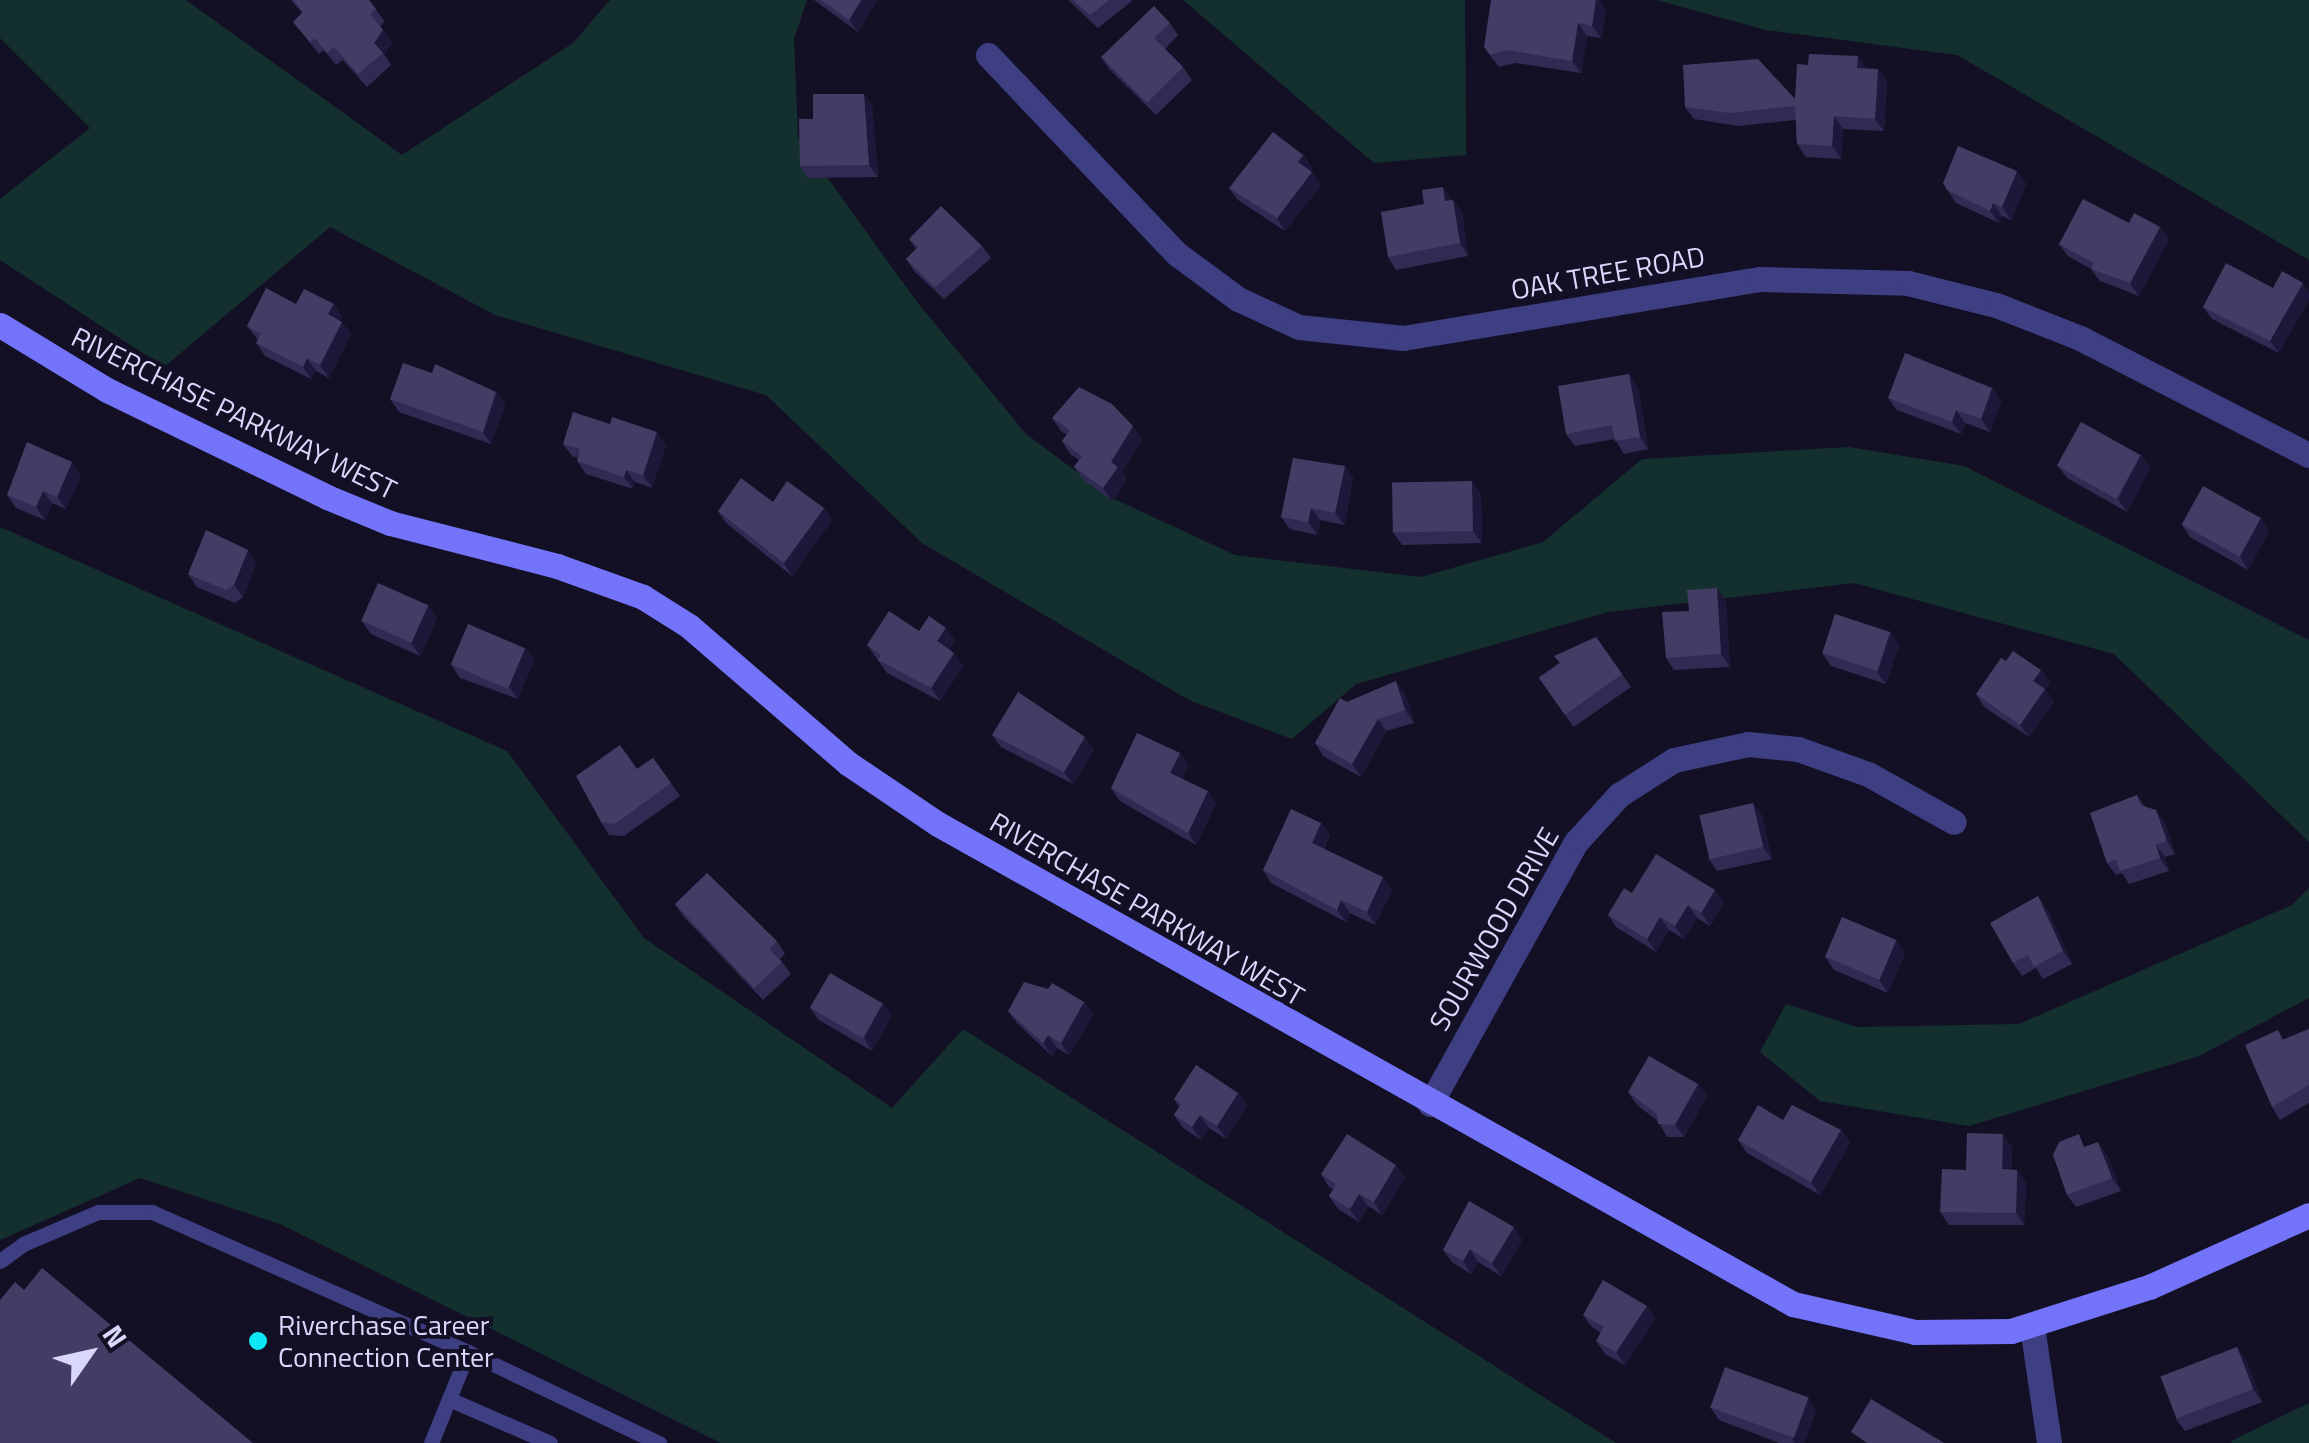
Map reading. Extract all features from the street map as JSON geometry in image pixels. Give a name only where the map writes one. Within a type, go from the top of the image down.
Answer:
[{"type":"street","name":"OAK TREE ROAD","points":[[988,56],[1177,254],[1238,298],[1299,327],[1404,338],[1760,279],[1908,284],[1996,305],[2080,338],[2309,456]]},
{"type":"street","name":"RIVERCHASE PARKWAY WEST","points":[[0,325],[107,390],[327,497],[425,534],[557,566],[643,597],[689,626],[849,764],[938,824],[1430,1104],[1793,1304],[1914,1332],[2032,1326],[2149,1287],[2309,1216]]},
{"type":"street","name":"SOURWOOD DRIVE","points":[[1430,1104],[1576,842],[1619,795],[1674,760],[1748,744],[1798,749],[1868,774],[1954,822]]},
{"type":"street","points":[[2032,1326],[2049,1443]]},
{"type":"lane","points":[[0,1262],[24,1244],[98,1212],[152,1212],[468,1352],[659,1443]]},
{"type":"lane","points":[[432,1443],[468,1352]]},
{"type":"lane","points":[[449,1398],[550,1443]]},
{"type":"green space","points":[[0,0],[186,0],[402,155],[573,43],[610,0],[807,0],[794,39],[798,137],[917,302],[1026,434],[1112,498],[1235,555],[1421,577],[1543,542],[1642,459],[1849,447],[1964,466],[2309,640],[2309,842],[2114,654],[1854,583],[1608,612],[1356,684],[1292,739],[1189,700],[922,543],[766,395],[495,315],[330,227],[164,367],[0,260],[0,199],[90,128],[0,38]]},
{"type":"green space","points":[[1183,0],[1465,0],[1466,155],[1374,163]]},
{"type":"green space","points":[[1657,0],[2309,0],[2309,260],[1957,55],[1766,30]]},
{"type":"green space","points":[[0,527],[507,751],[644,938],[892,1108],[963,1029],[1616,1443],[721,1443],[280,1224],[140,1178],[0,1240]]},
{"type":"green space","points":[[2309,888],[2309,998],[2199,1056],[1969,1126],[1820,1101],[1760,1052],[1786,1004],[1857,1027],[2019,1024],[2292,905]]},
{"type":"green space","points":[[2309,1403],[2309,1443],[2232,1443],[2231,1441]]},
{"type":"building","points":[[293,0],[369,0],[376,9],[370,14],[383,30],[374,43],[383,53],[358,74],[334,47],[327,53],[315,38],[310,42],[293,22],[303,12]]},
{"type":"building","points":[[821,0],[861,0],[849,20]]},
{"type":"building","points":[[1073,0],[1109,0],[1090,15]]},
{"type":"building","points":[[1491,0],[1596,0],[1592,26],[1578,23],[1572,61],[1507,50],[1490,55],[1484,47]]},
{"type":"building","points":[[1154,6],[1170,23],[1154,38],[1183,67],[1147,103],[1101,57]]},
{"type":"building","points":[[1809,54],[1858,56],[1857,68],[1878,69],[1875,119],[1834,116],[1832,146],[1797,144],[1795,106],[1729,113],[1685,107],[1683,65],[1758,59],[1795,99],[1797,64],[1808,65]]},
{"type":"building","points":[[813,94],[864,94],[869,165],[800,166],[799,119],[813,119]]},
{"type":"building","points":[[1273,132],[1303,155],[1298,162],[1312,172],[1277,218],[1229,188]]},
{"type":"building","points":[[1958,146],[2017,171],[2002,207],[1993,203],[1990,211],[1947,190],[1943,183]]},
{"type":"building","points":[[1443,187],[1445,201],[1453,200],[1460,243],[1388,257],[1381,212],[1424,204],[1422,190]]},
{"type":"building","points":[[2083,199],[2129,223],[2134,213],[2160,227],[2130,283],[2091,269],[2094,263],[2059,244]]},
{"type":"building","points":[[941,206],[982,246],[935,287],[906,259],[918,247],[909,239]]},
{"type":"building","points":[[2226,263],[2273,288],[2282,271],[2303,283],[2270,341],[2203,307]]},
{"type":"building","points":[[266,288],[296,304],[304,289],[334,304],[328,314],[342,322],[320,365],[307,358],[303,367],[256,343],[261,334],[247,326]]},
{"type":"building","points":[[1905,353],[1992,388],[1981,419],[1956,410],[1952,422],[1888,398]]},
{"type":"building","points":[[403,363],[432,373],[435,364],[496,392],[483,432],[390,399]]},
{"type":"building","points":[[1629,374],[1640,437],[1615,441],[1612,425],[1566,434],[1558,386]]},
{"type":"building","points":[[1079,387],[1112,404],[1133,426],[1111,462],[1118,467],[1103,488],[1074,467],[1082,456],[1062,441],[1070,430],[1052,418]]},
{"type":"building","points":[[573,412],[610,424],[612,417],[657,432],[643,475],[626,470],[624,477],[577,461],[580,449],[563,444]]},
{"type":"building","points":[[2081,422],[2140,455],[2116,499],[2057,466]]},
{"type":"building","points":[[27,442],[72,462],[57,497],[43,491],[36,507],[7,495]]},
{"type":"building","points":[[1293,458],[1345,466],[1335,513],[1311,508],[1308,522],[1281,517]]},
{"type":"building","points":[[741,478],[773,502],[787,481],[824,508],[784,563],[718,511]]},
{"type":"building","points":[[1472,481],[1473,531],[1393,532],[1392,482]]},
{"type":"building","points":[[2203,486],[2261,518],[2239,556],[2182,524]]},
{"type":"building","points":[[206,530],[248,550],[234,585],[226,590],[188,574]]},
{"type":"building","points":[[378,583],[428,605],[412,643],[361,620]]},
{"type":"building","points":[[1717,588],[1721,654],[1666,658],[1662,612],[1689,611],[1687,590]]},
{"type":"building","points":[[889,611],[919,631],[929,616],[946,628],[937,641],[954,653],[931,688],[878,660],[881,655],[867,645]]},
{"type":"building","points":[[1835,614],[1890,632],[1877,671],[1822,653]]},
{"type":"building","points":[[468,624],[525,648],[508,689],[451,665]]},
{"type":"building","points":[[1596,637],[1622,674],[1565,715],[1539,678],[1560,663],[1554,656]]},
{"type":"building","points":[[2013,651],[2041,670],[2033,681],[2045,689],[2020,725],[1976,694],[2001,658],[2006,661]]},
{"type":"building","points":[[1396,681],[1405,710],[1378,719],[1352,764],[1315,743],[1340,698],[1347,702]]},
{"type":"building","points":[[1018,692],[1085,737],[1064,772],[992,735]]},
{"type":"building","points":[[1137,733],[1180,753],[1170,773],[1208,791],[1188,833],[1111,788]]},
{"type":"building","points":[[620,745],[637,769],[653,758],[671,783],[615,824],[601,822],[576,776]]},
{"type":"building","points":[[2137,795],[2140,805],[2156,810],[2167,841],[2156,845],[2160,858],[2120,871],[2116,859],[2107,863],[2090,813]]},
{"type":"building","points":[[1753,803],[1763,847],[1710,859],[1699,815]]},
{"type":"building","points":[[1291,809],[1321,823],[1312,843],[1383,877],[1367,912],[1341,900],[1337,910],[1263,870]]},
{"type":"building","points":[[1656,854],[1715,890],[1701,913],[1688,905],[1675,926],[1660,917],[1647,939],[1608,915],[1624,888],[1632,893]]},
{"type":"building","points":[[707,873],[777,941],[769,949],[782,962],[754,988],[675,904]]},
{"type":"building","points":[[2038,896],[2063,951],[2034,967],[2028,955],[2013,963],[1990,923]]},
{"type":"building","points":[[1842,917],[1896,940],[1880,980],[1825,957]]},
{"type":"building","points":[[830,973],[883,1003],[863,1038],[810,1008]]},
{"type":"building","points":[[1024,982],[1048,989],[1052,983],[1084,1002],[1061,1043],[1048,1035],[1043,1043],[1008,1011]]},
{"type":"building","points":[[2309,1029],[2309,1085],[2272,1107],[2245,1045],[2278,1030],[2282,1040]]},
{"type":"building","points":[[1649,1056],[1698,1084],[1675,1125],[1658,1124],[1657,1114],[1628,1092]]},
{"type":"building","points":[[1196,1065],[1238,1093],[1217,1126],[1200,1115],[1192,1127],[1174,1115],[1181,1104],[1174,1099]]},
{"type":"building","points":[[1758,1105],[1783,1120],[1792,1105],[1841,1130],[1811,1182],[1738,1140]]},
{"type":"building","points":[[1967,1133],[2003,1134],[2002,1169],[2017,1170],[2016,1213],[1940,1212],[1942,1169],[1966,1170]]},
{"type":"building","points":[[1347,1134],[1396,1165],[1374,1202],[1359,1194],[1350,1209],[1329,1196],[1336,1184],[1321,1174]]},
{"type":"building","points":[[2079,1134],[2084,1147],[2098,1142],[2112,1178],[2067,1195],[2053,1155],[2059,1142]]},
{"type":"building","points":[[1469,1201],[1514,1227],[1492,1263],[1470,1249],[1463,1261],[1443,1250]]},
{"type":"building","points":[[42,1268],[253,1443],[0,1443],[0,1300],[15,1282],[24,1290]]},
{"type":"building","points":[[1603,1280],[1647,1306],[1616,1352],[1596,1341],[1604,1327],[1583,1315]]},
{"type":"building","points":[[2237,1347],[2253,1389],[2177,1418],[2160,1376]]},
{"type":"building","points":[[1725,1367],[1809,1397],[1794,1438],[1710,1407]]},
{"type":"building","points":[[1871,1399],[1944,1443],[1867,1443],[1851,1432]]},
{"type":"place","name":"Riverchase Career Connection Center","points":[[258,1341]]}]
